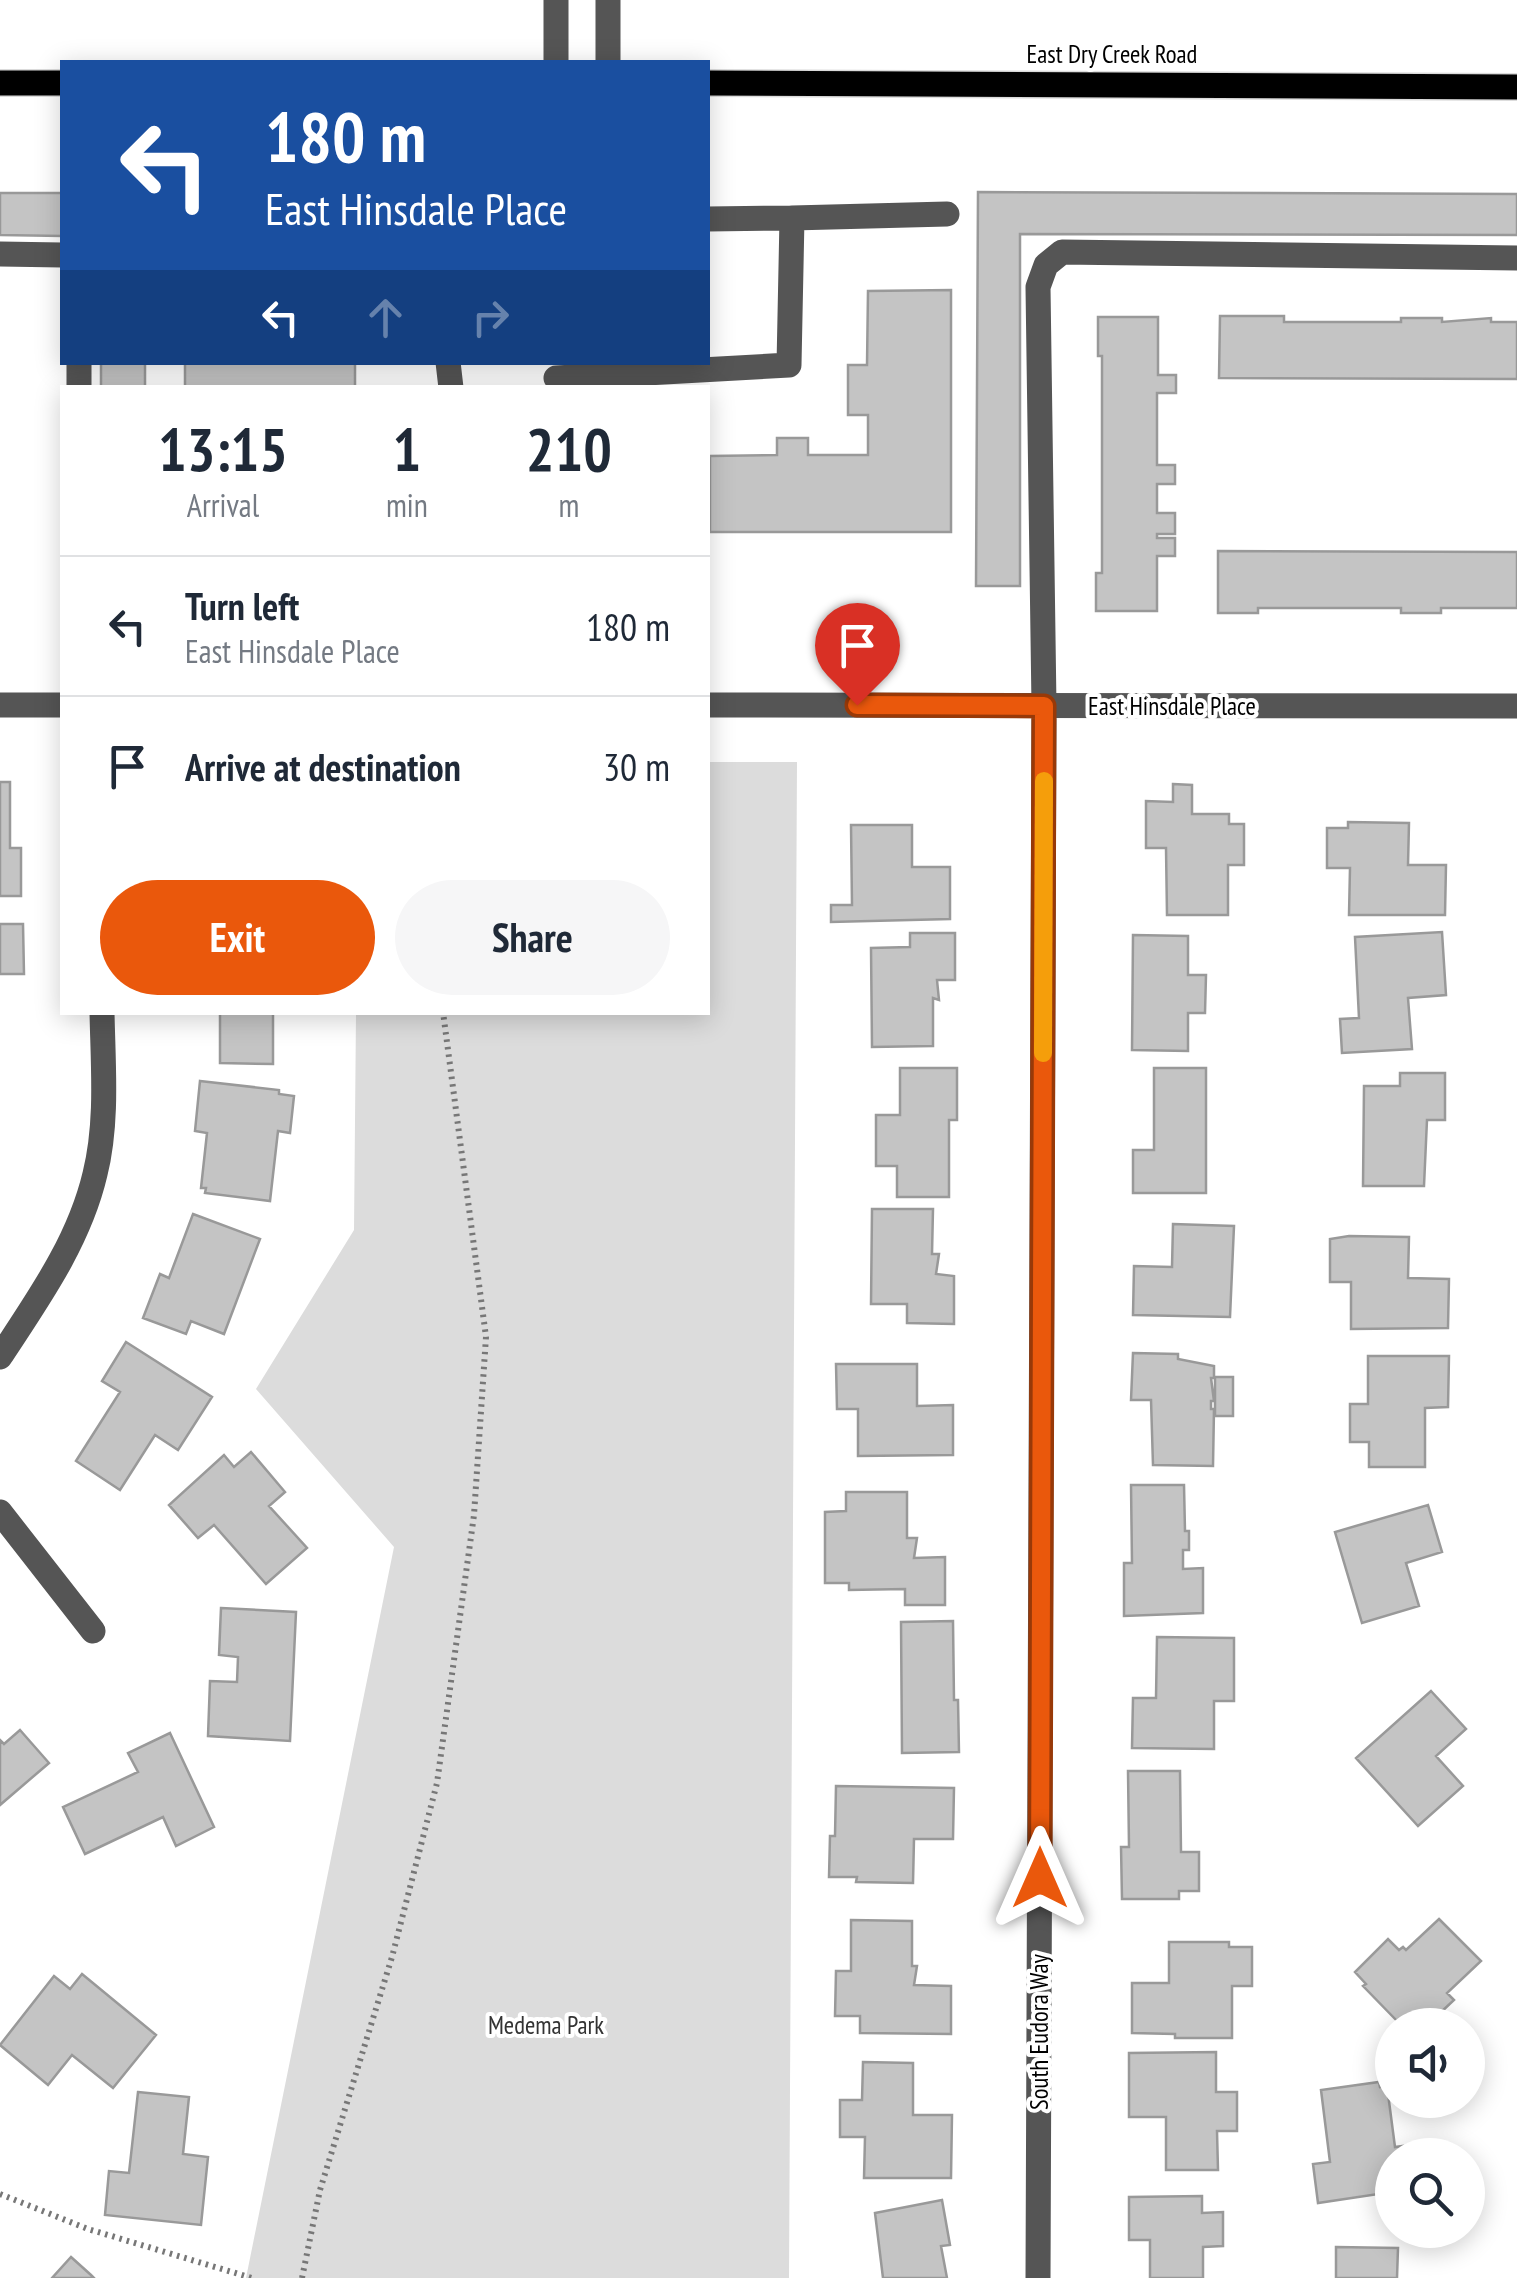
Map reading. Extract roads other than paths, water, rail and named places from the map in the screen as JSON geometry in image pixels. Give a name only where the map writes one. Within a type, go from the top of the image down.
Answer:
[{"type":"main road","points":[[0,83],[60,83]]},
{"type":"main road","name":"East Dry Creek Road","points":[[710,83],[1517,87]]},
{"type":"street","points":[[556,0],[556,60]]},
{"type":"street","points":[[608,0],[608,60]]},
{"type":"street","points":[[710,219],[946,214]]},
{"type":"street","points":[[556,376],[789,365],[792,218]]},
{"type":"street","name":"South Eudora Way","points":[[1038,2278],[1044,706],[1038,288],[1046,265],[1062,252],[1517,258]]},
{"type":"street","points":[[0,254],[60,255]]},
{"type":"street","points":[[0,705],[60,705]]},
{"type":"street","name":"East Hinsdale Place","points":[[710,705],[1517,706]]},
{"type":"street","points":[[0,1357],[75,1234],[96,1173],[103,1114],[102,1015]]},
{"type":"street","points":[[0,1512],[93,1631]]},
{"type":"park label","name":"Medema Park","points":[[546,2025]]}]
